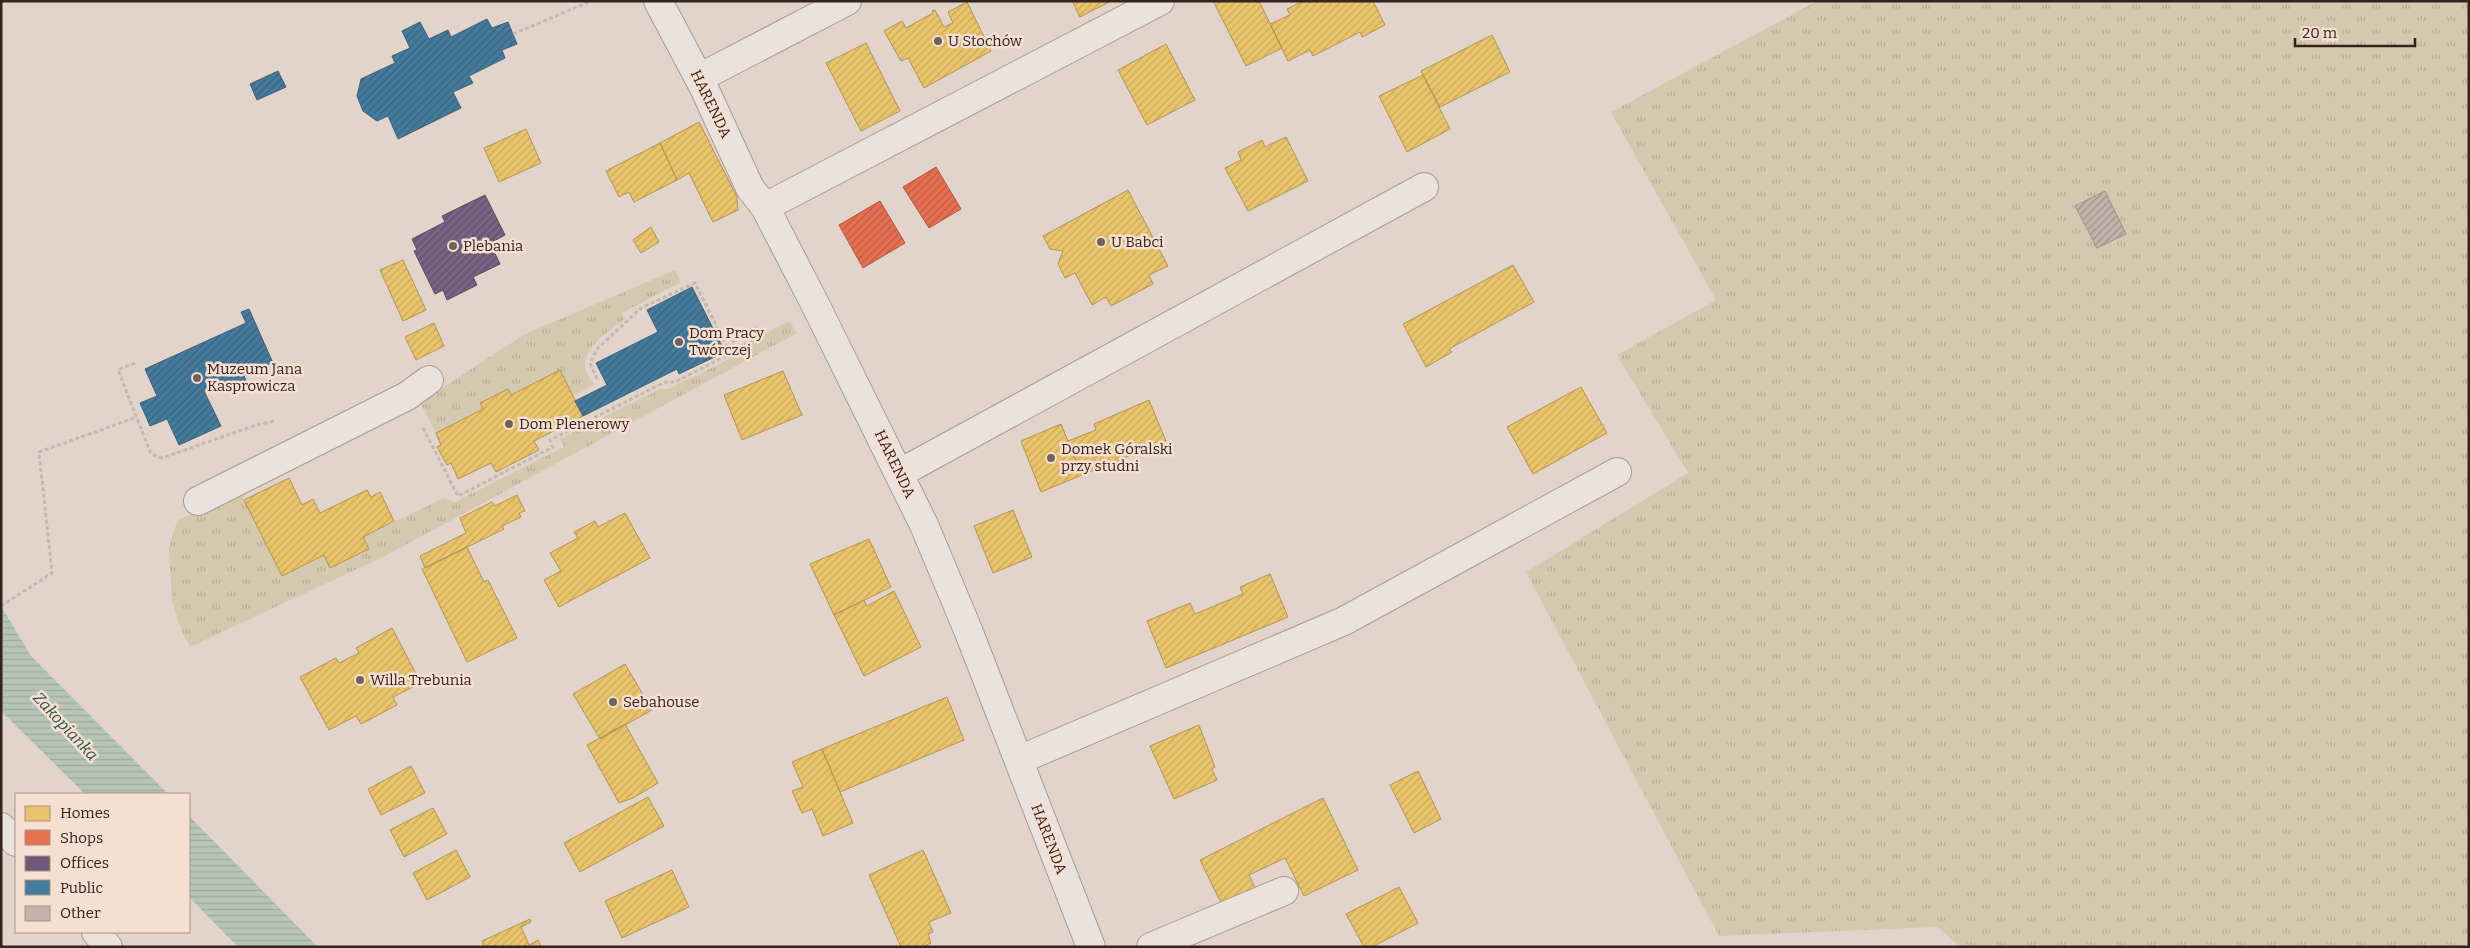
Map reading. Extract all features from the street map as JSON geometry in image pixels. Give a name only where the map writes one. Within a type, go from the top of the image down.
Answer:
[{"type":"street","name":"HARENDA","points":[[658,1],[698,78],[750,188],[764,207],[900,473],[964,621],[1091,947]]},
{"type":"street","points":[[698,78],[847,1]]},
{"type":"street","points":[[764,207],[1160,1]]},
{"type":"street","points":[[900,473],[1424,187]]},
{"type":"street","points":[[198,501],[407,396],[429,380]]},
{"type":"street","points":[[1018,760],[1344,621],[1617,472]]},
{"type":"street","points":[[1,827],[15,841]]},
{"type":"street","points":[[1151,947],[1284,891]]},
{"type":"street","points":[[97,933],[108,947]]},
{"type":"path","points":[[513,34],[592,1]]},
{"type":"path","points":[[597,379],[590,363],[597,349],[608,338],[641,308],[695,283],[730,354]]},
{"type":"path","points":[[407,396],[458,496],[553,447],[550,440],[665,382],[675,382],[730,354],[734,340],[758,327]]},
{"type":"path","points":[[136,363],[118,370],[151,454],[162,458],[256,425],[282,419]]},
{"type":"path","points":[[3,605],[52,573],[39,452],[137,417]]},
{"type":"green space","points":[[1817,1],[2469,1],[2469,947],[1960,947],[1938,927],[1719,936],[1526,572],[1688,473],[1617,355],[1716,300],[1611,112]]},
{"type":"green space","points":[[675,270],[681,282],[622,313],[625,319],[599,339],[588,352],[585,367],[594,385],[573,396],[560,371],[511,395],[508,389],[483,409],[436,433],[421,404],[426,399],[523,335]]},
{"type":"green space","points":[[790,321],[795,331],[799,332],[387,555],[190,647],[178,622],[172,600],[169,548],[177,521],[239,489],[282,575],[324,555],[330,568],[369,550],[363,537],[444,498],[455,502],[564,447],[560,439],[660,389],[669,389],[733,357],[737,347]]},
{"type":"water","name":"Zakopianka","points":[[1,606],[31,656],[167,793],[84,793],[1,711]]},
{"type":"water","points":[[190,817],[318,947],[238,947],[190,898]]},
{"type":"building: Homes","points":[[1072,1],[1111,1],[1080,17]]},
{"type":"building: Homes","points":[[1213,1],[1259,1],[1282,48],[1246,66]]},
{"type":"building: Homes","points":[[1303,1],[1373,1],[1385,25],[1362,37],[1360,32],[1313,56],[1310,50],[1288,61],[1270,24],[1290,15],[1287,9]]},
{"type":"building: Homes","name":"U Stochów","points":[[967,2],[991,51],[924,88],[908,58],[901,61],[884,31],[902,21],[906,28],[935,10],[944,27],[953,23],[948,12]]},
{"type":"building: Homes","points":[[1492,35],[1510,72],[1440,107],[1421,71]]},
{"type":"building: Homes","points":[[866,43],[900,111],[861,131],[826,63]]},
{"type":"building: Homes","points":[[1166,44],[1195,100],[1147,125],[1118,70]]},
{"type":"building: Homes","points":[[1423,75],[1450,129],[1407,152],[1379,96]]},
{"type":"building: Homes","points":[[699,122],[737,197],[738,210],[713,222],[689,173],[677,180],[660,143]]},
{"type":"building: Homes","points":[[526,129],[541,163],[499,182],[484,148]]},
{"type":"building: Homes","points":[[1286,137],[1308,181],[1248,211],[1225,168],[1241,160],[1238,152],[1262,140],[1265,147]]},
{"type":"building: Homes","points":[[660,143],[677,180],[634,202],[629,192],[619,197],[606,171]]},
{"type":"building: Homes","name":"U Babci","points":[[1128,190],[1168,266],[1149,275],[1153,284],[1111,306],[1106,297],[1092,305],[1075,273],[1065,278],[1058,264],[1063,251],[1050,249],[1043,236]]},
{"type":"building: Homes","points":[[651,227],[659,242],[641,253],[633,240]]},
{"type":"building: Homes","points":[[403,260],[426,310],[403,321],[380,270]]},
{"type":"building: Homes","points":[[1513,265],[1534,302],[1449,349],[1452,352],[1426,367],[1403,324]]},
{"type":"building: Homes","points":[[434,323],[444,346],[416,360],[405,337]]},
{"type":"building: Homes","name":"Dom Plenerowy","points":[[560,370],[583,416],[534,441],[539,450],[496,472],[491,463],[458,479],[451,463],[447,465],[437,447],[441,445],[436,433],[483,409],[480,403],[508,389],[511,395]]},
{"type":"building: Homes","points":[[783,371],[802,415],[742,440],[724,395]]},
{"type":"building: Homes","points":[[1581,387],[1607,433],[1533,474],[1507,427]]},
{"type":"building: Homes","points":[[1149,400],[1166,441],[1082,475],[1068,441],[1096,430],[1094,424]]},
{"type":"building: Homes","name":"Domek Góralski przy studni","points":[[1061,424],[1082,475],[1041,492],[1021,441]]},
{"type":"building: Homes","points":[[289,478],[302,505],[313,499],[320,513],[367,490],[371,497],[380,492],[394,521],[363,537],[369,549],[330,568],[324,555],[282,576],[244,500]]},
{"type":"building: Homes","points":[[517,495],[525,511],[519,513],[521,517],[502,526],[504,529],[425,568],[420,556],[466,533],[460,518],[492,502],[495,506]]},
{"type":"building: Homes","points":[[1013,510],[1032,557],[993,573],[974,526]]},
{"type":"building: Homes","points":[[625,513],[650,558],[559,607],[544,580],[561,571],[550,553],[578,538],[574,532],[595,521],[598,527]]},
{"type":"building: Homes","points":[[869,539],[891,587],[834,615],[810,564]]},
{"type":"building: Homes","points":[[467,547],[484,582],[488,580],[517,638],[467,662],[422,569]]},
{"type":"building: Homes","points":[[1270,574],[1288,617],[1166,668],[1147,621],[1190,603],[1195,614],[1243,594],[1240,587]]},
{"type":"building: Homes","points":[[894,591],[921,647],[864,676],[834,615],[864,600],[867,606]]},
{"type":"building: Homes","name":"Willa Trebunia","points":[[392,628],[421,683],[393,697],[397,705],[361,724],[356,716],[329,730],[300,677],[336,658],[339,663],[359,653],[356,648]]},
{"type":"building: Homes","name":"Sebahouse","points":[[625,664],[652,710],[600,739],[573,694]]},
{"type":"building: Homes","points":[[947,697],[964,740],[840,792],[822,749]]},
{"type":"building: Homes","points":[[625,724],[658,783],[633,798],[619,803],[587,745]]},
{"type":"building: Homes","points":[[1199,725],[1215,767],[1212,769],[1217,780],[1174,799],[1150,746]]},
{"type":"building: Homes","points":[[822,749],[853,823],[823,836],[812,809],[802,813],[792,791],[803,787],[792,762]]},
{"type":"building: Homes","points":[[411,766],[425,793],[381,815],[368,789]]},
{"type":"building: Homes","points":[[1418,771],[1441,819],[1414,833],[1390,785]]},
{"type":"building: Homes","points":[[648,797],[664,826],[580,872],[564,843]]},
{"type":"building: Homes","points":[[1323,798],[1358,870],[1304,896],[1285,858],[1249,875],[1256,889],[1222,905],[1200,860]]},
{"type":"building: Homes","points":[[433,808],[447,834],[404,857],[390,830]]},
{"type":"building: Homes","points":[[456,850],[470,877],[427,900],[413,873]]},
{"type":"building: Homes","points":[[923,850],[951,913],[929,922],[933,932],[928,934],[931,943],[922,947],[901,947],[869,875]]},
{"type":"building: Homes","points":[[672,870],[689,907],[622,938],[605,901]]},
{"type":"building: Homes","points":[[1399,887],[1418,923],[1372,947],[1364,947],[1346,914]]},
{"type":"building: Homes","points":[[530,919],[531,922],[521,927],[529,945],[538,940],[541,947],[484,947],[482,941]]},
{"type":"building: Shops","points":[[936,167],[961,209],[929,228],[903,187]]},
{"type":"building: Shops","points":[[880,201],[905,243],[863,268],[839,225]]},
{"type":"building: Offices","name":"Plebania","points":[[485,195],[505,235],[490,243],[500,264],[473,277],[477,285],[447,300],[443,290],[435,294],[414,251],[417,250],[412,239],[445,222],[442,216]]},
{"type":"building: Public","points":[[487,19],[492,28],[508,22],[517,44],[502,50],[505,58],[469,76],[473,83],[453,92],[461,108],[398,139],[388,116],[377,121],[363,111],[357,96],[361,79],[395,63],[392,56],[410,48],[402,31],[420,22],[429,39],[448,30],[451,37]]},
{"type":"building: Public","points":[[278,71],[286,87],[257,100],[250,84]]},
{"type":"building: Public","name":"Dom Pracy Twórczej","points":[[692,287],[725,352],[679,374],[677,369],[583,416],[575,401],[607,385],[596,363],[658,332],[647,310]]},
{"type":"building: Public","name":"Muzeum Jana Kasprowicza","points":[[249,309],[273,363],[244,376],[248,385],[235,391],[230,380],[205,393],[221,426],[179,445],[167,419],[150,426],[140,403],[157,396],[145,369],[246,323],[241,312]]},
{"type":"building: Other","points":[[2105,191],[2126,234],[2097,248],[2075,206]]},
{"type":"place","name":"U Stochów","points":[[938,41]]},
{"type":"place","name":"U Babci","points":[[1101,242]]},
{"type":"place","name":"Plebania","points":[[453,246]]},
{"type":"place","name":"Dom Pracy Twórczej","points":[[679,342]]},
{"type":"place","name":"Muzeum Jana Kasprowicza","points":[[197,378]]},
{"type":"place","name":"Dom Plenerowy","points":[[509,424]]},
{"type":"place","name":"Domek Góralski przy studni","points":[[1051,458]]},
{"type":"place","name":"Willa Trebunia","points":[[360,680]]},
{"type":"place","name":"Sebahouse","points":[[613,702]]}]
